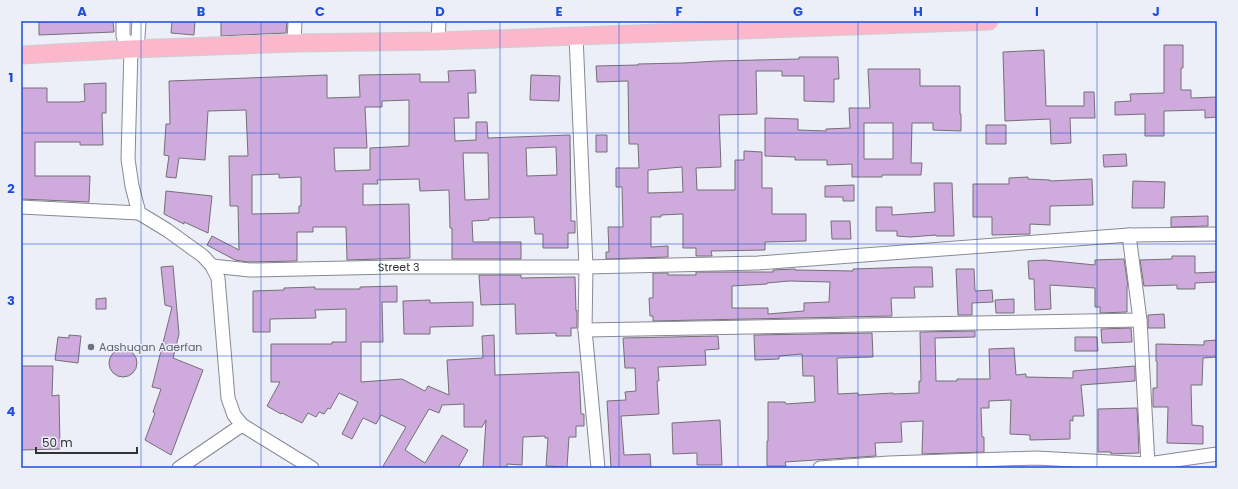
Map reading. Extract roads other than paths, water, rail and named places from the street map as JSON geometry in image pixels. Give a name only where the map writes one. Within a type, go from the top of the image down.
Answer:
[{"type":"main road","points":[[21,55],[294,43],[438,42],[989,21]]},
{"type":"street","points":[[123,21],[122,36],[131,49]]},
{"type":"street","points":[[139,21],[138,36],[131,49],[128,159],[132,186],[139,213]]},
{"type":"street","points":[[294,43],[295,21]]},
{"type":"street","points":[[438,42],[439,21]]},
{"type":"street","points":[[576,36],[586,267],[585,330],[598,468]]},
{"type":"street","points":[[21,207],[139,213],[167,230],[204,256],[212,266],[218,278],[228,398],[234,415],[242,425],[312,468]]},
{"type":"street","name":"Street 3","points":[[212,266],[250,270],[586,267],[758,263],[1129,236],[1217,234]]},
{"type":"street","points":[[1129,236],[1140,320],[1148,464]]},
{"type":"street","points":[[585,330],[1140,320]]},
{"type":"street","points":[[179,468],[242,425]]},
{"type":"street","points":[[820,468],[1036,463],[1148,464],[1217,454]]},
{"type":"place","name":"Aashuqan Aaerfan","points":[[91,347]]}]
